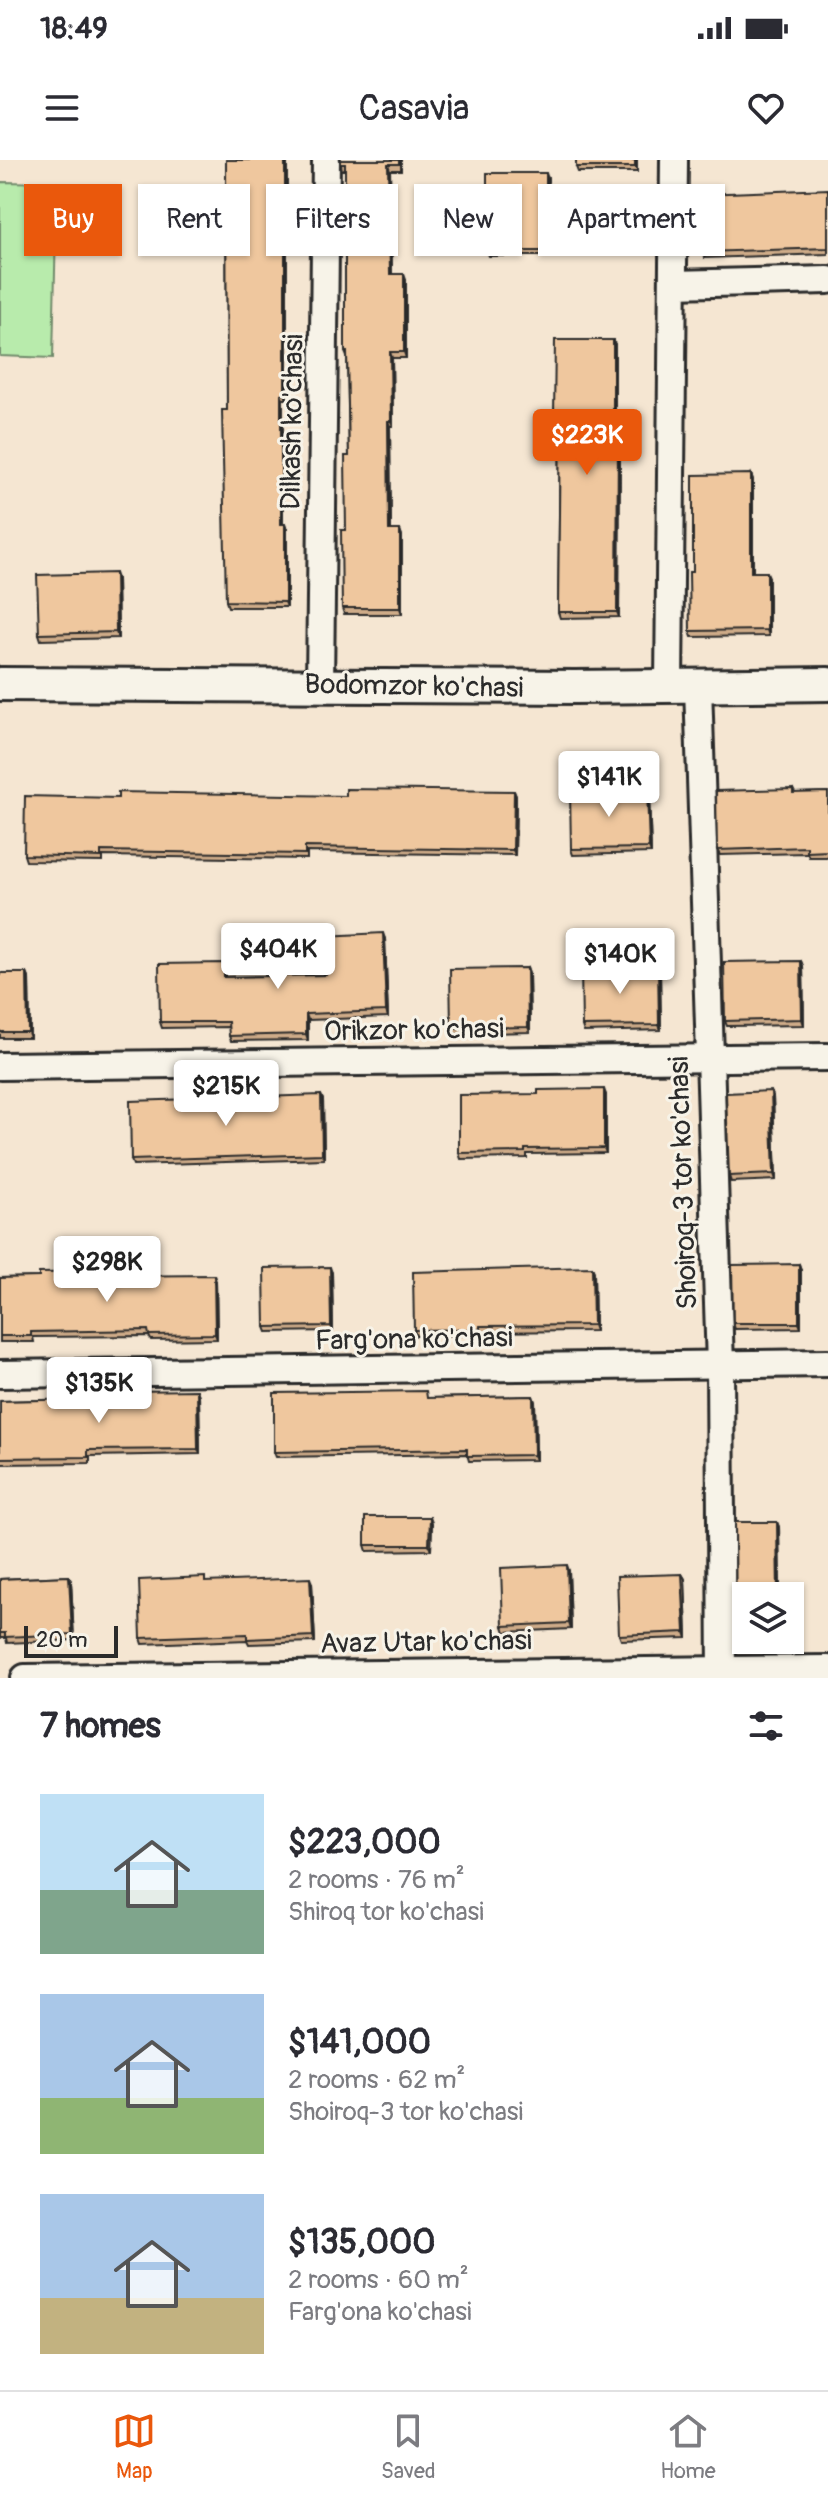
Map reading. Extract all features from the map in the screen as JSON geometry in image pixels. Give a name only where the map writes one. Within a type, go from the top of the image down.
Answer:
[{"type":"street","name":"Dilkash ko'chasi","points":[[320,684],[326,160]]},
{"type":"street","name":"Shoiroq-3 tor ko'chasi","points":[[674,160],[673,284],[683,686],[709,1057],[720,1365],[722,1674]]},
{"type":"street","points":[[673,284],[828,280]]},
{"type":"street","name":"Bodomzor ko'chasi","points":[[0,684],[828,684]]},
{"type":"street","name":"Orikzor ko'chasi","points":[[0,1066],[828,1057]]},
{"type":"street","name":"Farg'ona ko'chasi","points":[[0,1374],[828,1363]]},
{"type":"street","name":"Avaz Utar ko'chasi","points":[[25,1678],[722,1674],[828,1669]]},
{"type":"green space","points":[[0,182],[57,183],[24,184],[24,256],[55,256],[53,358],[0,356]]},
{"type":"building","points":[[226,160],[285,160],[285,184],[266,184],[266,256],[285,256],[281,524],[285,524],[285,602],[226,601],[222,410],[227,410],[226,256],[250,256],[250,184],[226,184]]},
{"type":"building","points":[[340,160],[399,160],[399,164],[388,164],[388,184],[345,184],[345,164],[340,164]]},
{"type":"building","points":[[576,160],[635,160],[635,167],[576,167]]},
{"type":"building","points":[[487,173],[546,173],[546,184],[538,184],[538,251],[522,251],[522,184],[487,184]]},
{"type":"building","points":[[828,189],[828,248],[725,251],[725,193]]},
{"type":"building","points":[[345,256],[390,256],[390,274],[404,274],[404,352],[390,352],[391,421],[388,421],[389,530],[400,530],[400,608],[342,608],[341,530],[346,530],[345,456],[349,456]]},
{"type":"building","points":[[555,340],[613,340],[613,435],[618,435],[617,612],[558,612],[560,417],[554,417]]},
{"type":"building","points":[[751,474],[751,572],[767,572],[767,630],[690,631],[693,475]]},
{"type":"building","points":[[115,573],[116,632],[39,634],[37,575]]},
{"type":"building","points":[[346,789],[514,791],[513,850],[305,847],[305,854],[101,851],[101,857],[24,855],[25,796],[118,798],[118,792],[346,796]]},
{"type":"building","points":[[647,789],[649,848],[571,849],[570,791]]},
{"type":"building","points":[[793,789],[793,793],[828,792],[828,851],[807,852],[807,847],[717,850],[716,791]]},
{"type":"building","points":[[383,933],[386,1011],[306,1014],[306,1034],[229,1036],[228,1022],[160,1022],[159,964],[224,963],[224,977],[326,975],[324,936]]},
{"type":"building","points":[[801,961],[802,1019],[725,1021],[724,962]]},
{"type":"building","points":[[658,966],[659,1025],[582,1026],[581,967]]},
{"type":"building","points":[[527,968],[528,1027],[451,1028],[450,969]]},
{"type":"building","points":[[0,973],[27,973],[28,1032],[0,1032]]},
{"type":"building","points":[[604,1089],[604,1148],[459,1153],[459,1095]]},
{"type":"building","points":[[771,1091],[774,1174],[729,1176],[726,1093]]},
{"type":"building","points":[[321,1095],[322,1154],[131,1160],[130,1101]]},
{"type":"building","points":[[799,1264],[799,1323],[733,1323],[732,1265]]},
{"type":"building","points":[[330,1267],[331,1326],[265,1327],[264,1268]]},
{"type":"building","points":[[592,1267],[593,1325],[414,1330],[413,1272]]},
{"type":"building","points":[[105,1272],[105,1276],[214,1275],[215,1334],[149,1335],[148,1330],[31,1332],[31,1336],[0,1336],[0,1278],[39,1277],[39,1273]]},
{"type":"building","points":[[197,1390],[198,1449],[88,1450],[88,1457],[0,1458],[0,1401],[131,1398],[131,1391]]},
{"type":"building","points":[[426,1391],[427,1398],[533,1396],[534,1455],[467,1456],[467,1449],[274,1452],[274,1393]]},
{"type":"building","points":[[365,1517],[430,1517],[429,1545],[365,1545]]},
{"type":"building","points":[[735,1522],[777,1522],[778,1582],[736,1582]]},
{"type":"building","points":[[567,1565],[569,1623],[503,1626],[501,1568]]},
{"type":"building","points":[[682,1574],[685,1632],[619,1635],[617,1576]]},
{"type":"building","points":[[69,1576],[72,1634],[5,1637],[5,1633],[0,1633],[0,1579]]},
{"type":"building","points":[[205,1577],[205,1582],[310,1578],[313,1636],[247,1639],[247,1634],[141,1638],[139,1580]]}]
